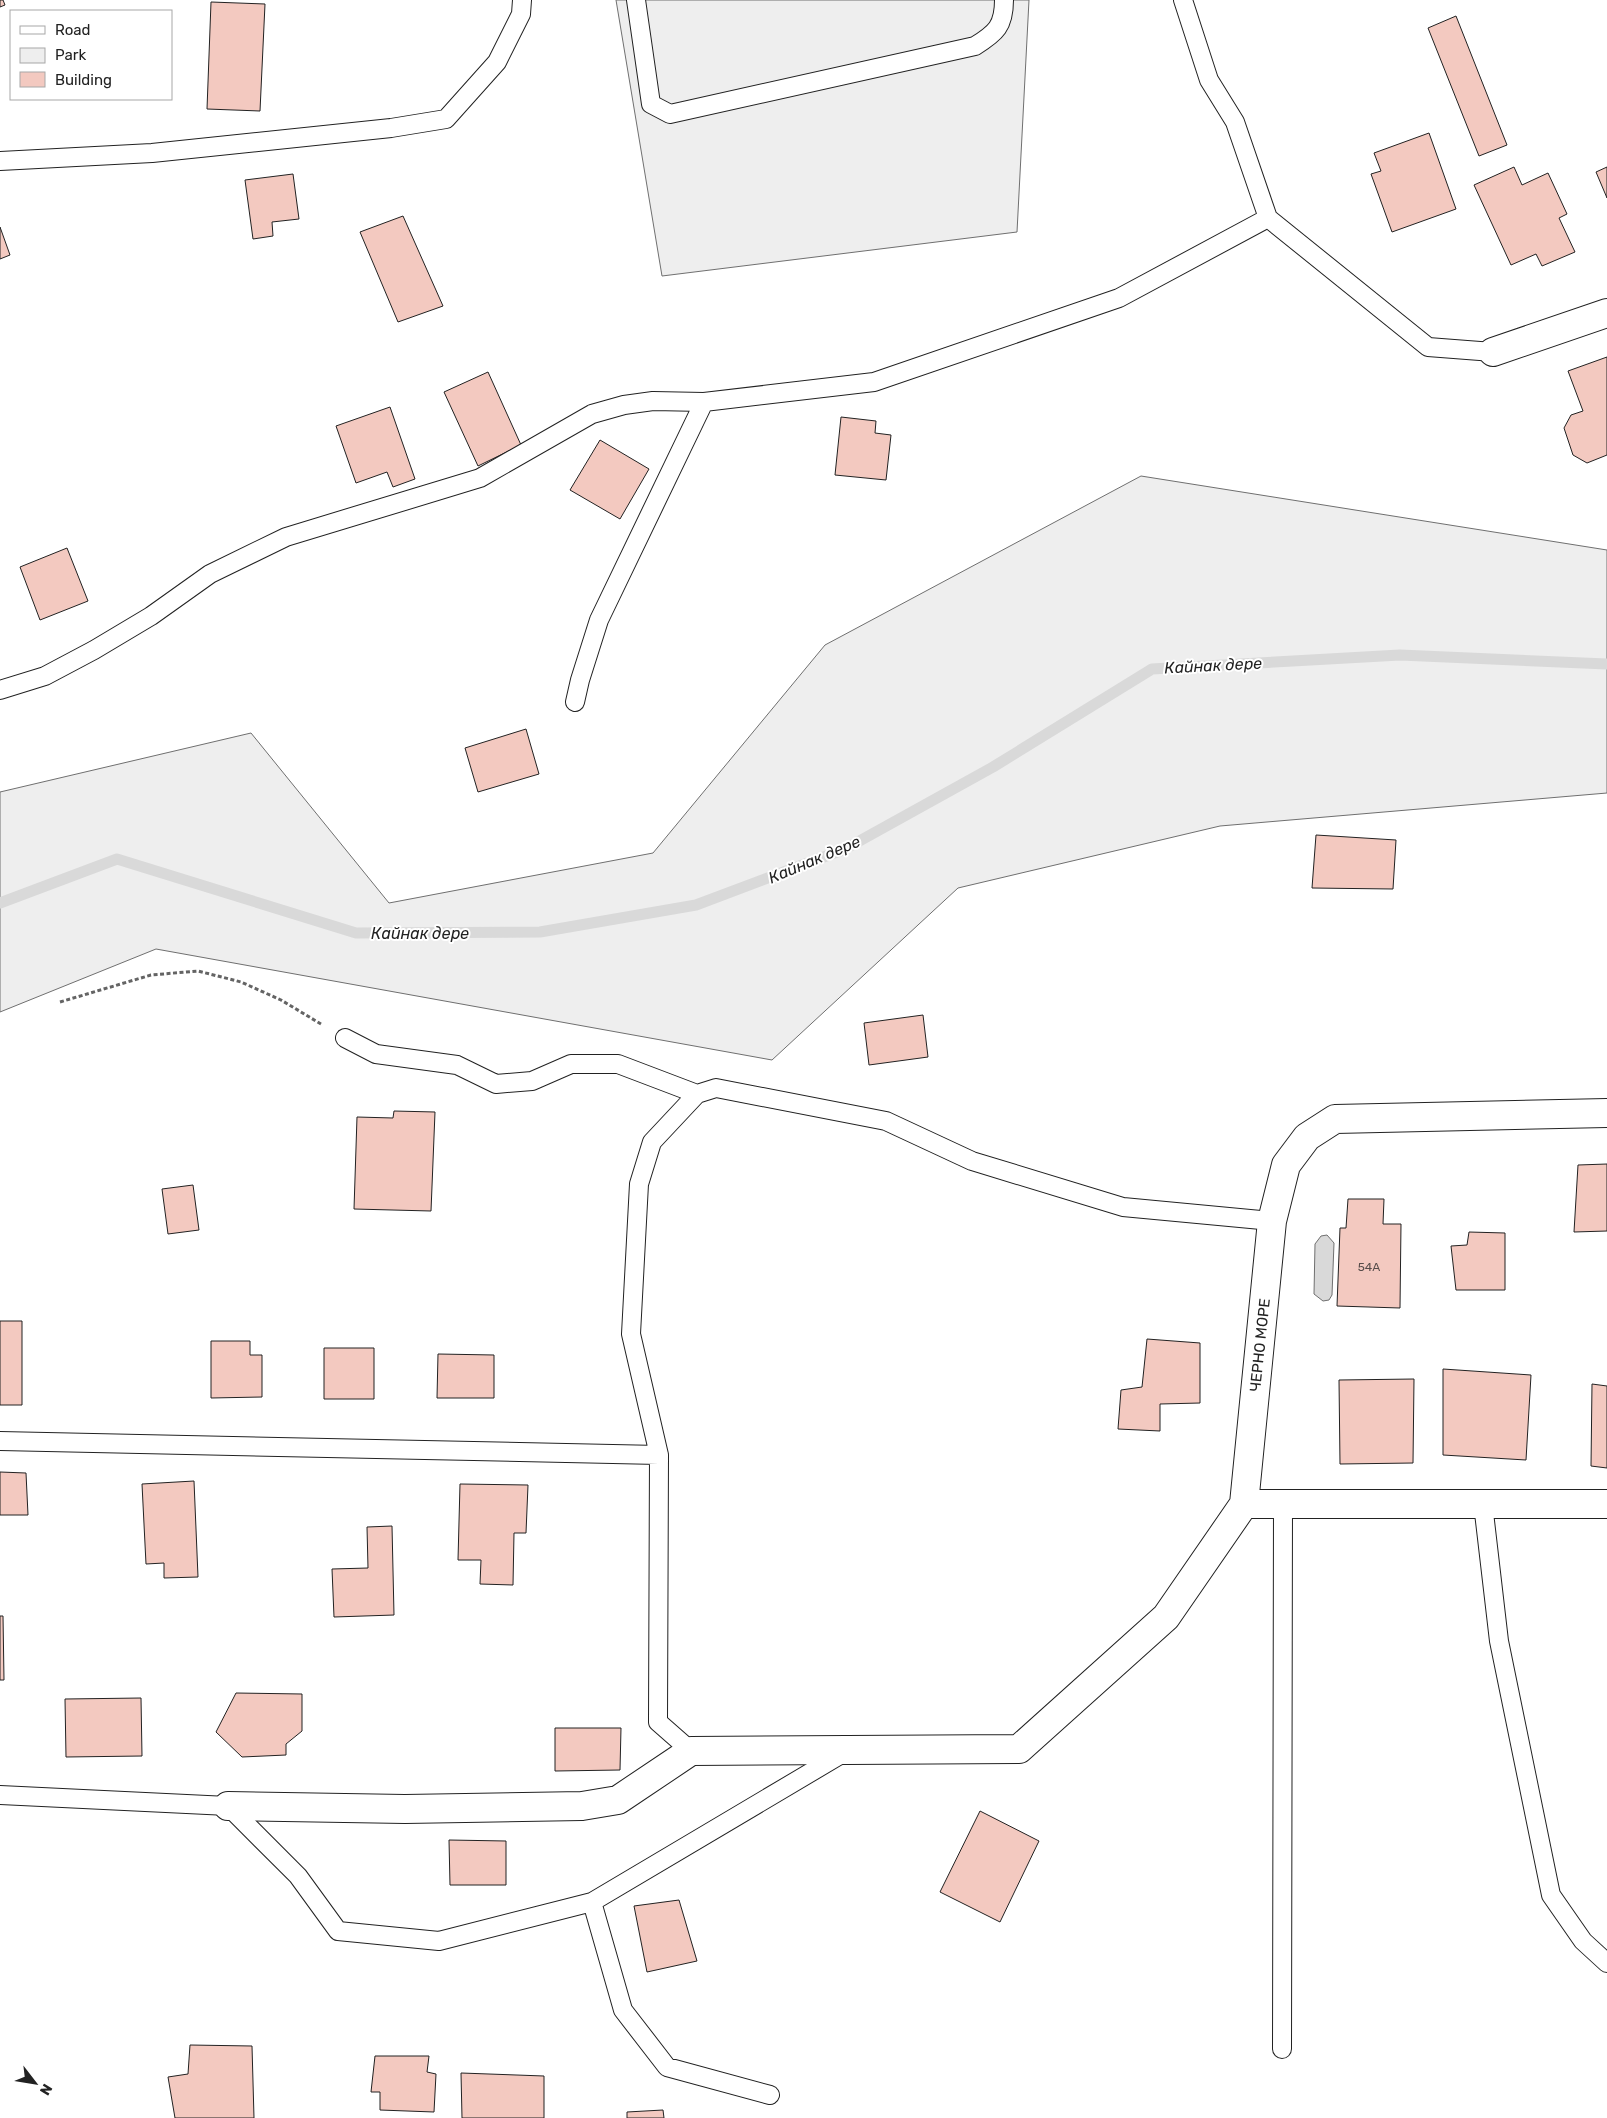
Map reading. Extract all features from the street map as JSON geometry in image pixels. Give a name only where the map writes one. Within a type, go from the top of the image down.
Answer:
[{"type":"street","points":[[1493,352],[1607,313]]},
{"type":"street","name":"ЧЕРНО МОРЕ","points":[[1244,1504],[1272,1221],[1286,1165],[1307,1137],[1335,1119],[1607,1113]]},
{"type":"street","points":[[228,1806],[405,1809],[582,1806],[618,1800],[691,1751],[1019,1749],[1166,1617],[1244,1504],[1607,1504]]},
{"type":"lane","points":[[0,161],[152,153],[391,128],[446,119],[497,62],[521,14],[522,0]]},
{"type":"lane","points":[[636,0],[651,104],[670,114],[976,46],[996,33],[1004,12],[1004,0]]},
{"type":"lane","points":[[1183,0],[1209,80],[1235,122],[1268,218],[1428,347],[1493,352]]},
{"type":"lane","points":[[0,690],[45,676],[94,650],[151,616],[210,574],[286,538],[480,478],[592,414],[624,405],[653,401],[704,402],[874,382],[1119,298],[1268,218]]},
{"type":"lane","points":[[575,702],[599,620],[704,402]]},
{"type":"lane","points":[[345,1038],[376,1054],[458,1065],[496,1084],[532,1082],[571,1064],[618,1064],[697,1094]]},
{"type":"lane","points":[[691,1751],[658,1722],[659,1456],[632,1334],[638,1184],[652,1142],[697,1094],[716,1088],[886,1121],[972,1161],[1123,1207],[1272,1221]]},
{"type":"lane","points":[[0,1440],[659,1456]]},
{"type":"lane","points":[[1282,2050],[1283,1503]]},
{"type":"lane","points":[[1483,1504],[1499,1641],[1551,1895],[1583,1941],[1607,1962]]},
{"type":"lane","points":[[0,1795],[228,1806],[298,1876],[338,1931],[439,1941],[592,1902],[847,1750]]},
{"type":"lane","points":[[592,1902],[623,2010],[667,2067],[770,2095]]},
{"type":"path","points":[[60,1002],[151,975],[198,971],[241,982],[281,1000],[345,1038]]},
{"type":"green space","points":[[616,0],[1029,0],[1017,232],[662,276]]},
{"type":"green space","points":[[1141,476],[1607,550],[1607,793],[1220,826],[958,888],[772,1060],[156,949],[0,1012],[0,792],[251,733],[389,903],[653,853],[825,645]]},
{"type":"shaded area","points":[[1327,1235],[1334,1243],[1332,1295],[1329,1300],[1323,1301],[1314,1294],[1315,1244],[1321,1236]]},
{"type":"building","points":[[0,0],[3,0],[5,5],[0,7]]},
{"type":"building","points":[[211,2],[265,4],[260,111],[207,109]]},
{"type":"building","points":[[1456,16],[1507,145],[1479,156],[1428,28]]},
{"type":"building","points":[[1429,133],[1456,209],[1392,232],[1371,174],[1381,171],[1374,153]]},
{"type":"building","points":[[1514,167],[1522,185],[1548,173],[1567,214],[1559,218],[1575,252],[1542,266],[1536,254],[1511,265],[1474,185]]},
{"type":"building","points":[[1607,167],[1607,198],[1596,172]]},
{"type":"building","points":[[293,174],[299,219],[272,222],[273,236],[253,239],[245,180]]},
{"type":"building","points":[[403,216],[443,306],[398,322],[360,232]]},
{"type":"building","points":[[0,227],[10,255],[0,259]]},
{"type":"building","points":[[1607,357],[1607,455],[1587,463],[1573,455],[1564,428],[1571,415],[1583,411],[1568,371]]},
{"type":"building","points":[[488,372],[521,445],[478,466],[444,392]]},
{"type":"building","points":[[390,407],[415,479],[393,487],[387,472],[356,483],[336,426]]},
{"type":"building","points":[[841,417],[876,421],[875,433],[891,435],[886,480],[835,475]]},
{"type":"building","points":[[600,440],[649,469],[620,519],[570,490]]},
{"type":"building","points":[[67,548],[88,601],[40,620],[20,567]]},
{"type":"building","points":[[526,729],[539,774],[478,792],[465,748]]},
{"type":"building","points":[[1316,835],[1396,840],[1393,889],[1312,888]]},
{"type":"building","points":[[923,1015],[928,1057],[869,1065],[864,1023]]},
{"type":"building","points":[[394,1111],[435,1112],[431,1211],[354,1209],[357,1117],[393,1118]]},
{"type":"building","points":[[1607,1164],[1607,1231],[1574,1232],[1578,1165]]},
{"type":"building","points":[[193,1185],[199,1230],[168,1234],[162,1189]]},
{"type":"building","points":[[1348,1199],[1384,1199],[1383,1224],[1401,1224],[1400,1308],[1337,1306],[1340,1228],[1346,1228]]},
{"type":"building","points":[[1469,1232],[1505,1233],[1505,1290],[1456,1290],[1451,1246],[1467,1245]]},
{"type":"building","points":[[0,1321],[22,1321],[22,1405],[0,1405]]},
{"type":"building","points":[[1147,1339],[1200,1343],[1200,1403],[1160,1404],[1160,1431],[1118,1429],[1121,1390],[1142,1387]]},
{"type":"building","points":[[211,1341],[250,1341],[250,1355],[262,1355],[262,1397],[211,1398]]},
{"type":"building","points":[[324,1348],[374,1348],[374,1399],[324,1399]]},
{"type":"building","points":[[438,1354],[494,1355],[494,1398],[437,1398]]},
{"type":"building","points":[[1443,1369],[1531,1375],[1526,1460],[1443,1455]]},
{"type":"building","points":[[1414,1379],[1413,1463],[1340,1464],[1339,1380]]},
{"type":"building","points":[[1592,1384],[1607,1386],[1607,1468],[1591,1466]]},
{"type":"building","points":[[0,1472],[26,1473],[28,1515],[0,1515]]},
{"type":"building","points":[[194,1481],[198,1577],[164,1578],[164,1563],[146,1564],[142,1484]]},
{"type":"building","points":[[460,1484],[528,1485],[526,1533],[514,1533],[513,1585],[480,1584],[481,1560],[458,1560]]},
{"type":"building","points":[[392,1526],[394,1615],[334,1617],[332,1569],[368,1568],[367,1527]]},
{"type":"building","points":[[0,1616],[3,1616],[4,1680],[0,1680]]},
{"type":"building","points":[[236,1693],[302,1694],[302,1731],[286,1744],[286,1755],[242,1757],[216,1732]]},
{"type":"building","points":[[141,1698],[142,1756],[66,1757],[65,1699]]},
{"type":"building","points":[[555,1728],[621,1728],[620,1770],[555,1771]]},
{"type":"building","points":[[980,1811],[1039,1841],[1000,1922],[940,1892]]},
{"type":"building","points":[[449,1840],[506,1841],[506,1885],[450,1885]]},
{"type":"building","points":[[679,1900],[697,1961],[647,1972],[634,1906]]},
{"type":"building","points":[[190,2045],[252,2046],[254,2118],[175,2118],[168,2077],[188,2074]]},
{"type":"building","points":[[375,2056],[429,2056],[427,2072],[436,2074],[434,2112],[380,2110],[380,2092],[371,2092]]},
{"type":"building","points":[[461,2073],[544,2076],[544,2118],[462,2118]]},
{"type":"building","points":[[663,2110],[664,2118],[627,2118],[627,2112]]},
{"type":"waterway","name":"Кайнак дере","points":[[0,903],[117,859],[356,933],[540,932],[696,905],[845,849],[993,767],[1152,669],[1400,655],[1607,664]]}]
